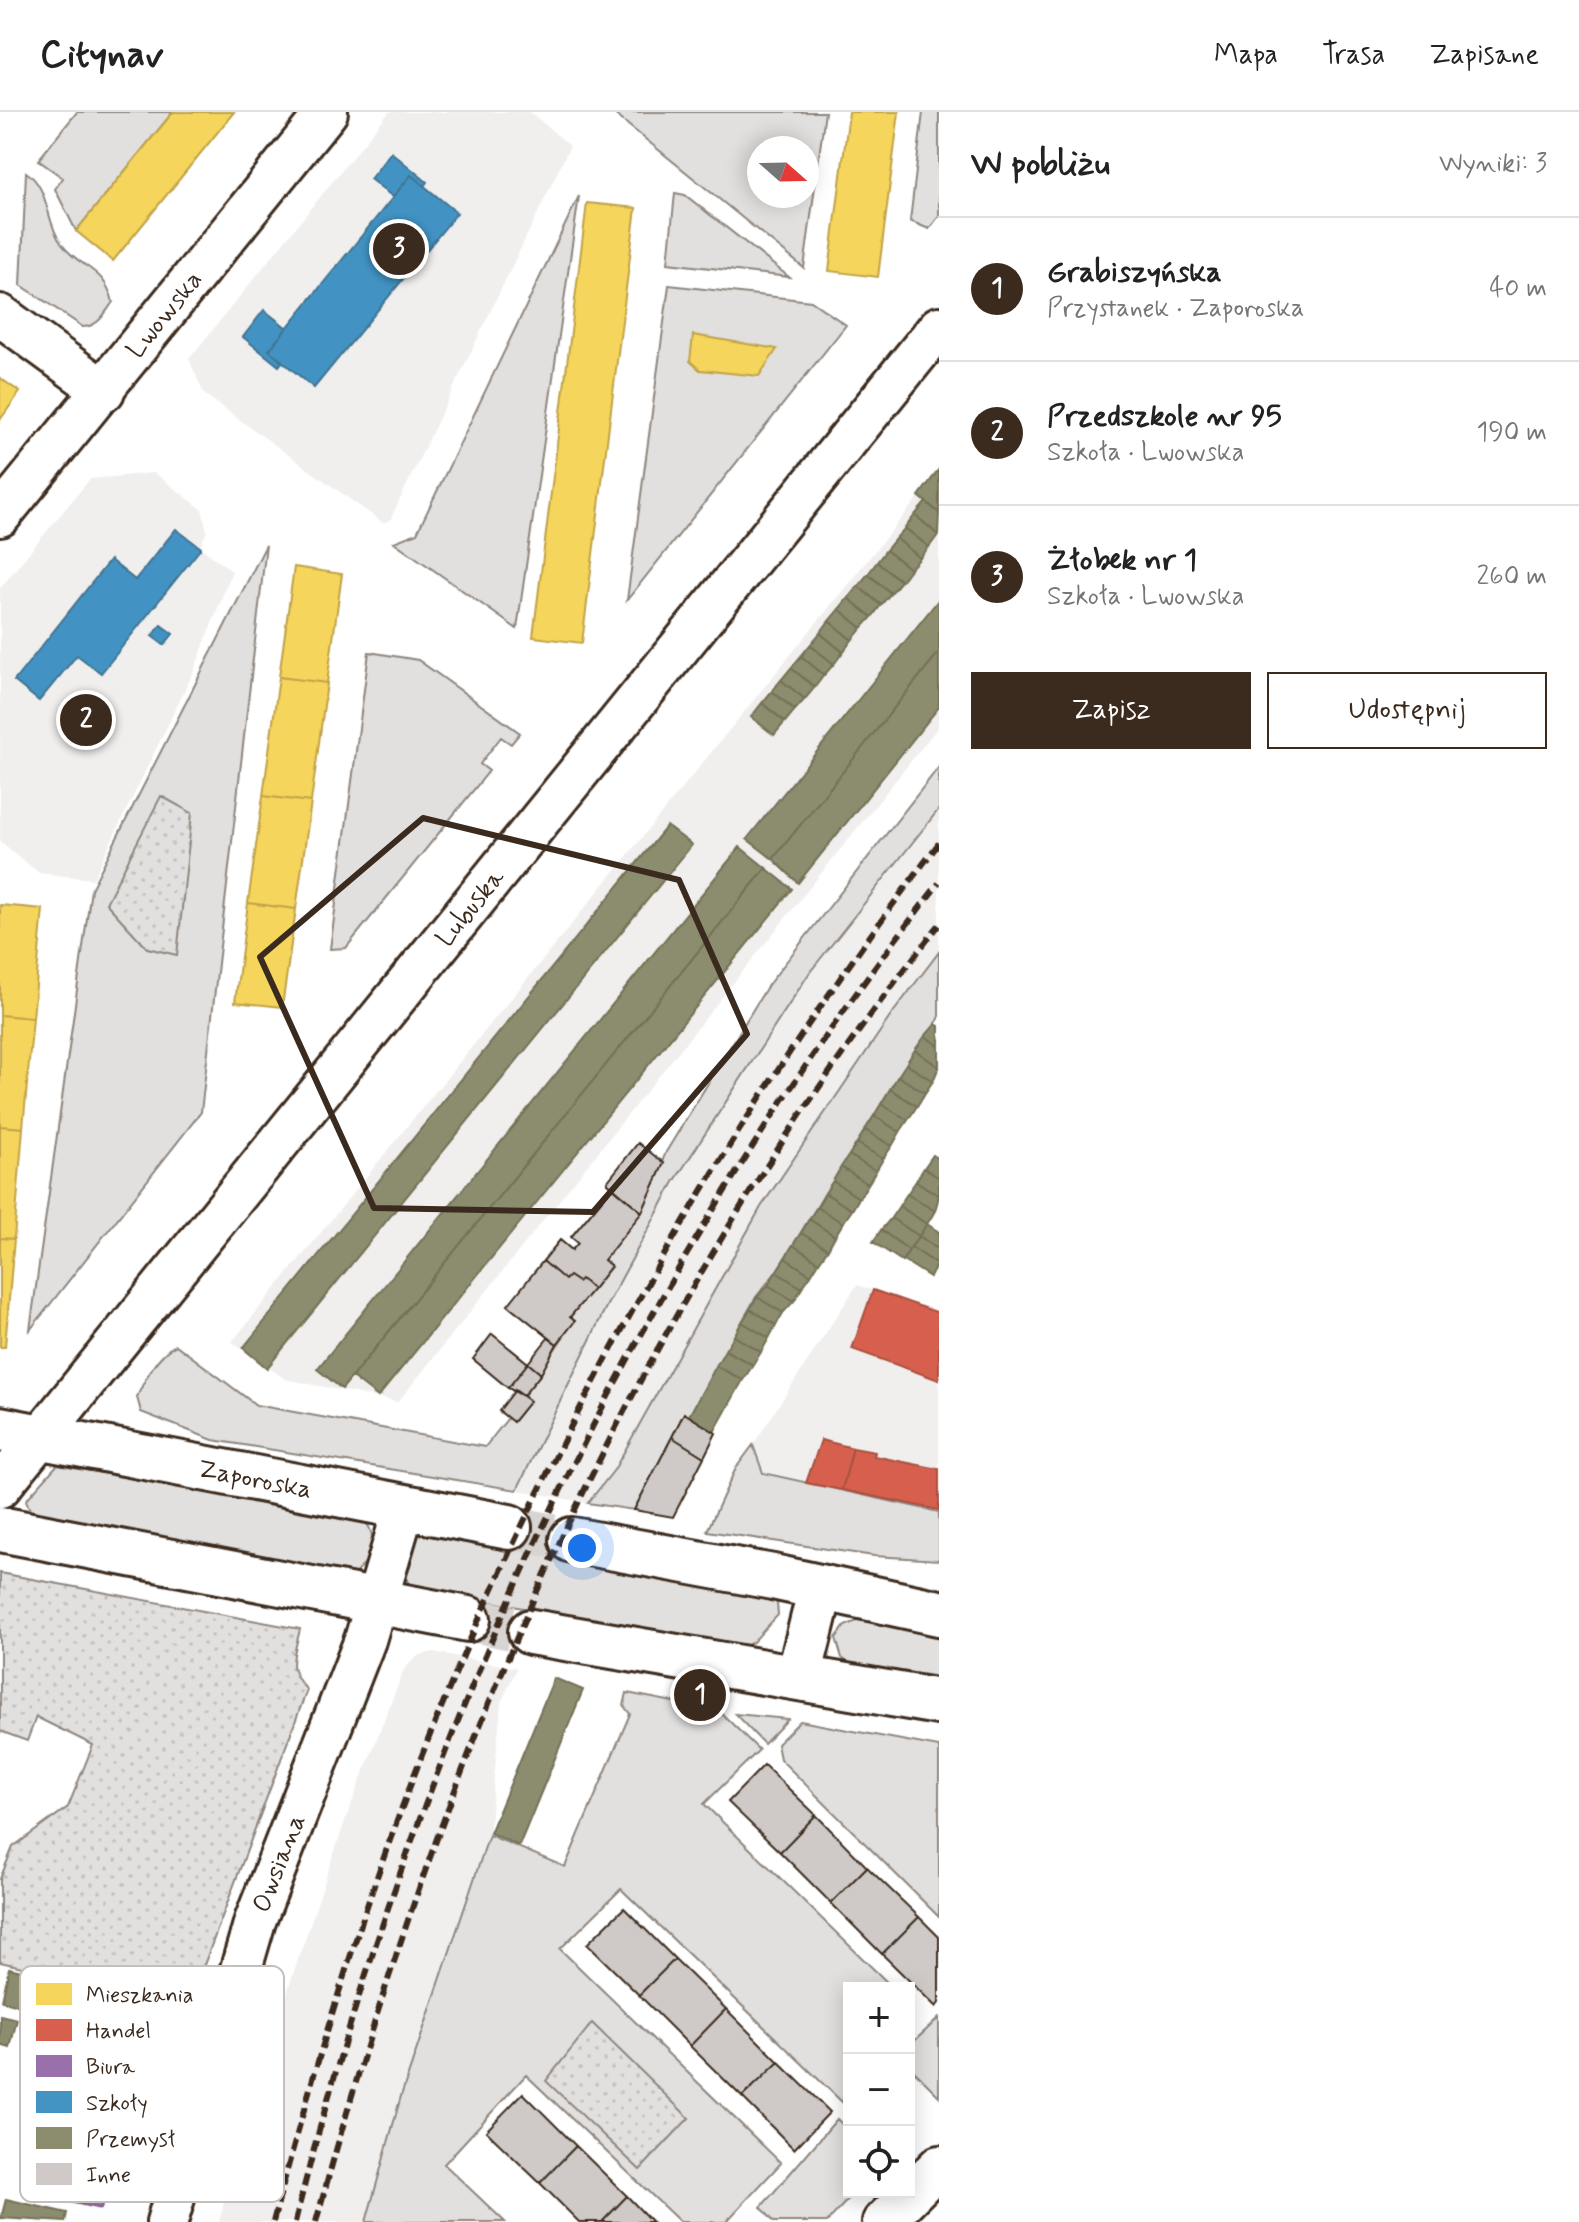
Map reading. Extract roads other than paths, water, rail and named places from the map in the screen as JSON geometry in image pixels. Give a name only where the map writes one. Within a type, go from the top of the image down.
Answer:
[{"type":"main road","name":"Zaporoska","points":[[19,1432],[509,1527]]},
{"type":"main road","points":[[0,1529],[468,1619]]},
{"type":"main road","points":[[572,1540],[939,1613]]},
{"type":"main road","points":[[799,1676],[821,1588]]},
{"type":"main road","points":[[531,1632],[939,1702]]},
{"type":"street","name":"Lwowska","points":[[0,516],[327,112]]},
{"type":"street","points":[[0,315],[104,391]]},
{"type":"street","name":"Lubuska","points":[[0,1487],[19,1432],[939,327]]},
{"type":"street","name":"Owsiana","points":[[242,1966],[255,1921],[378,1602],[404,1508]]},
{"type":"street","points":[[883,2222],[939,2166]]},
{"type":"street","name":"Owsiana","points":[[167,2222],[173,2202]]},
{"type":"tunnel","points":[[509,1527],[572,1540]]},
{"type":"tunnel","points":[[468,1619],[531,1632]]},
{"type":"railway","points":[[284,2182],[325,2037],[407,1795],[480,1616],[535,1499],[654,1272],[720,1161],[789,1053],[939,843]]},
{"type":"railway","points":[[295,2222],[345,2042],[403,1864],[471,1690],[547,1519],[632,1352],[725,1190],[828,1034],[939,883]]},
{"type":"railway","points":[[316,2222],[367,2045],[425,1872],[489,1704],[560,1540],[640,1381],[730,1225],[829,1073],[939,925]]},
{"type":"railway","points":[[273,2222],[279,2202]]},
{"type":"place","name":"Żłobek nr 1","points":[[399,249]]},
{"type":"place","name":"Przedszkole nr 95","points":[[86,720]]},
{"type":"place","name":"Grabiszyńska","points":[[700,1695]]}]
